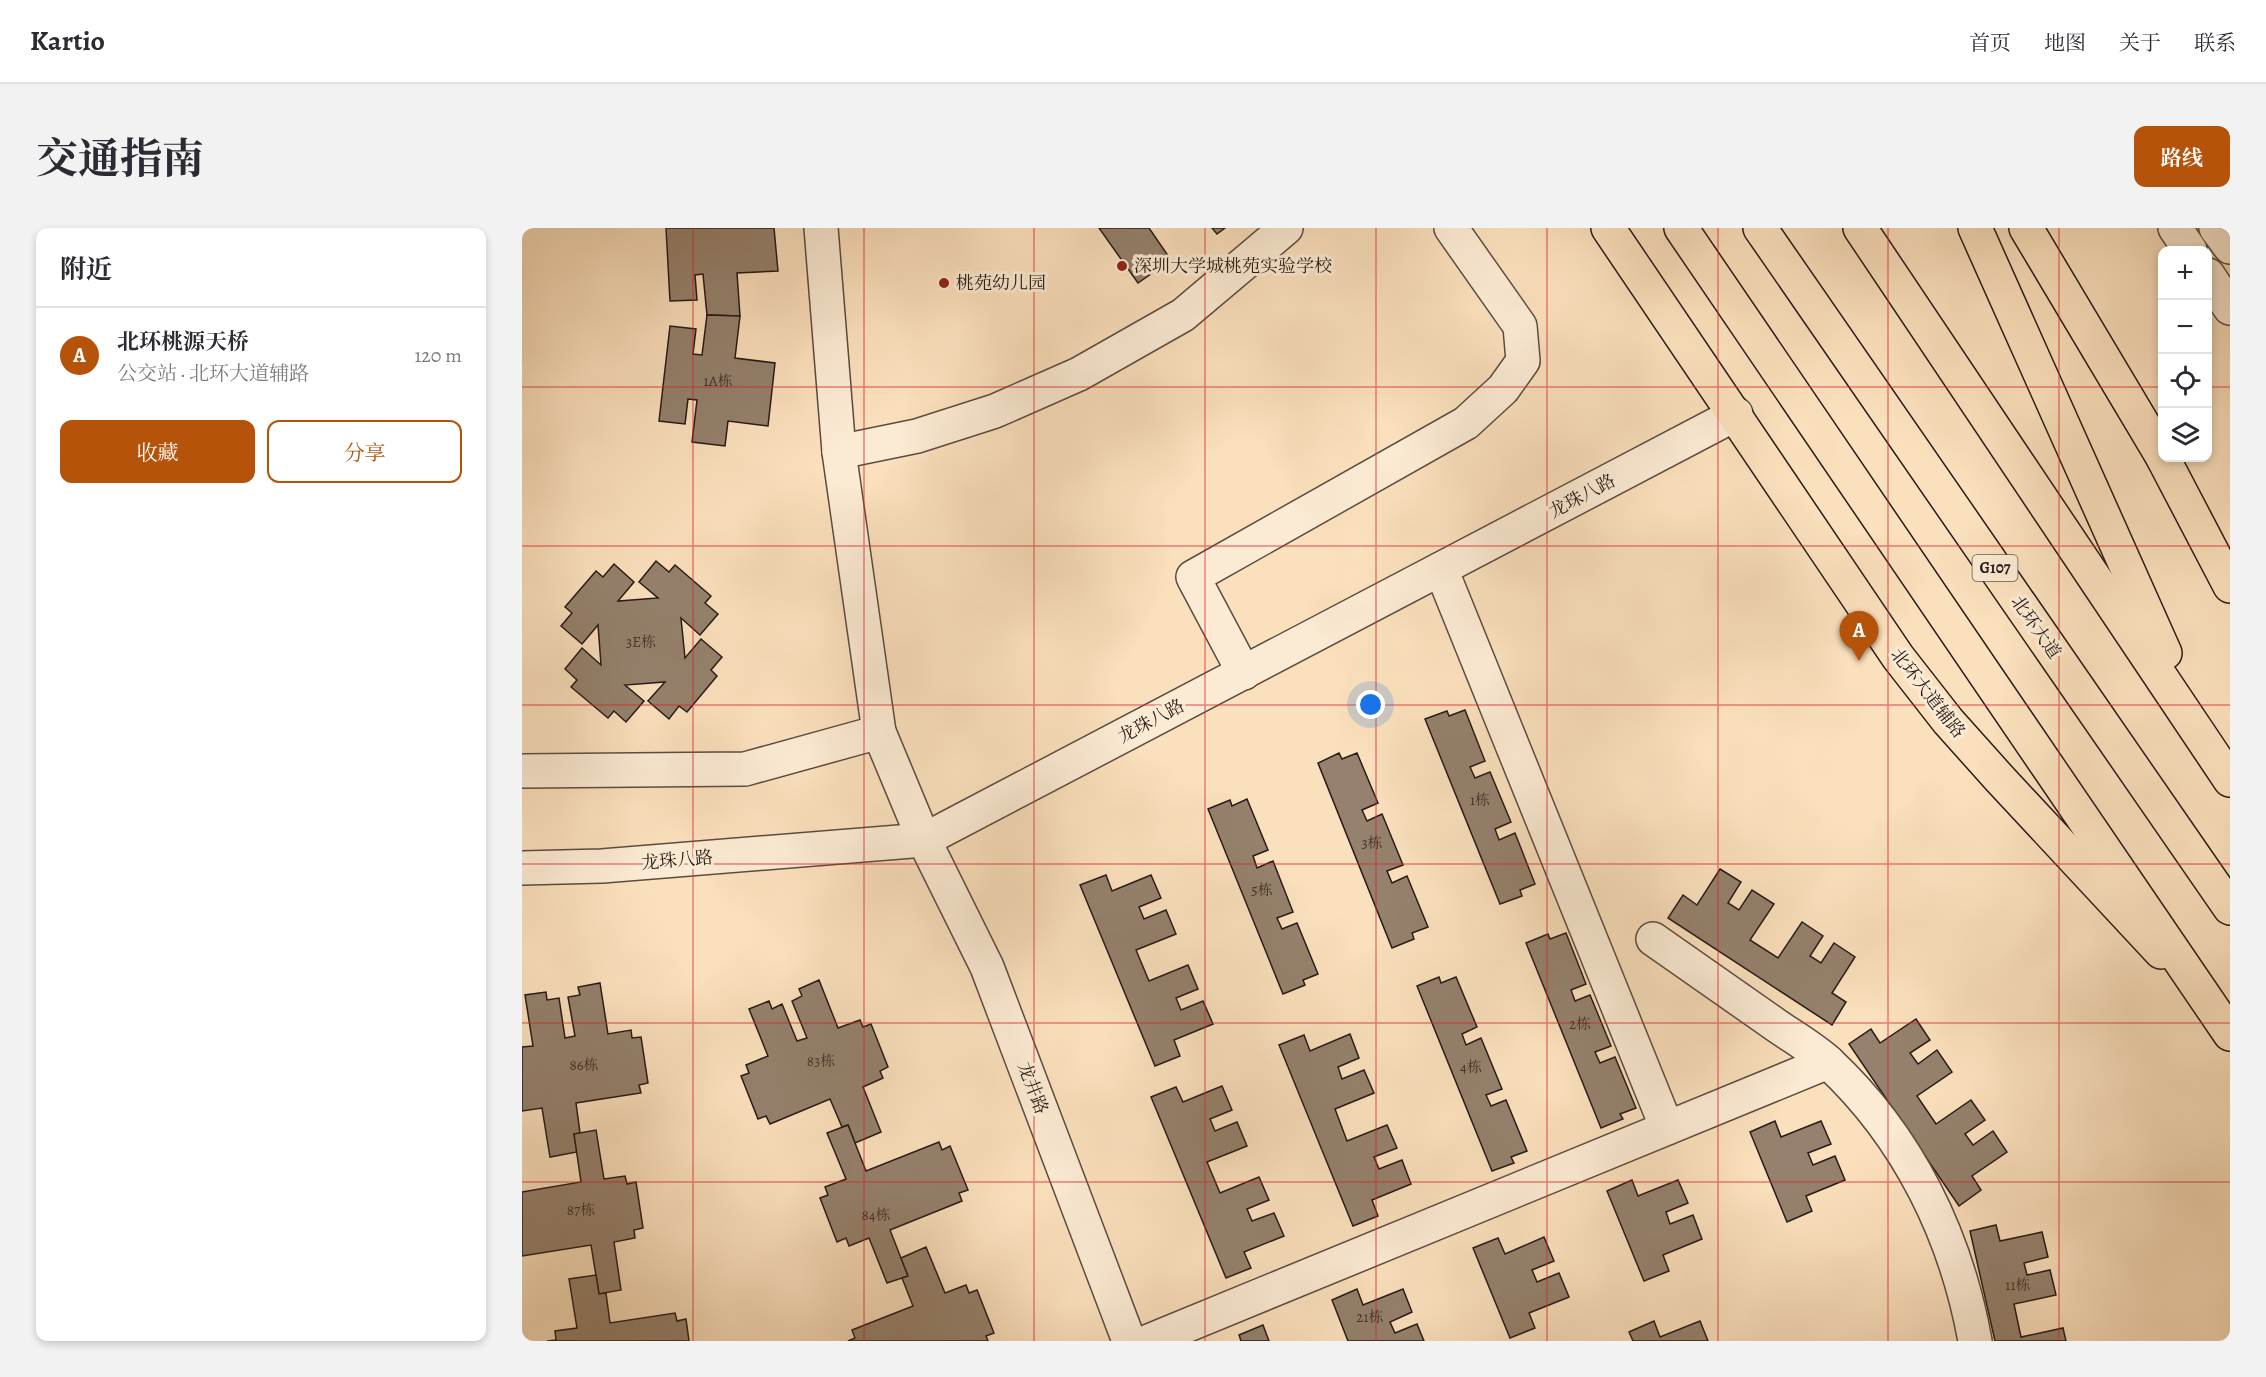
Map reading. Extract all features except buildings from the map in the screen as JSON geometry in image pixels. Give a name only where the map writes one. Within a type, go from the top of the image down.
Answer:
[{"type":"main road","name":"北环大道辅路","points":[[1608,228],[1736,414],[1898,657],[1948,721],[2154,944],[2230,1035]]},
{"type":"main road","points":[[1681,228],[2230,1035]]},
{"type":"main road","name":"北环大道","points":[[1760,228],[2230,908]]},
{"type":"main road","points":[[1860,228],[2224,771]]},
{"type":"main road","points":[[1975,228],[2147,616],[2224,771]]},
{"type":"main road","points":[[2026,228],[2158,449]]},
{"type":"main road","points":[[2166,462],[2230,586]]},
{"type":"street","name":"龙井路","points":[[821,228],[838,452],[879,732],[924,840],[987,967],[1129,1341]]},
{"type":"street","points":[[838,452],[917,436],[994,411],[1079,374],[1183,315],[1286,228]]},
{"type":"street","points":[[1244,673],[1193,577],[1466,423],[1503,389],[1523,361],[1520,326],[1451,228]]},
{"type":"street","points":[[2175,228],[2187,246]]},
{"type":"street","points":[[2216,228],[2230,247]]},
{"type":"street","points":[[2212,281],[2230,308]]},
{"type":"street","name":"龙珠八路","points":[[522,868],[602,866],[924,840],[1736,414]]},
{"type":"street","points":[[1441,570],[1667,1128]]},
{"type":"street","points":[[522,771],[745,769],[879,732]]},
{"type":"street","points":[[1653,939],[1828,1062],[1876,1114],[1915,1172],[1946,1234],[1967,1300],[1975,1341]]},
{"type":"street","points":[[1149,1341],[1828,1062]]},
{"type":"place","name":"深圳大学城桃苑实验学校","points":[[1122,266]]},
{"type":"place","name":"桃苑幼儿园","points":[[944,283]]},
{"type":"place","name":"北环桃源天桥","points":[[1859,661]]}]
